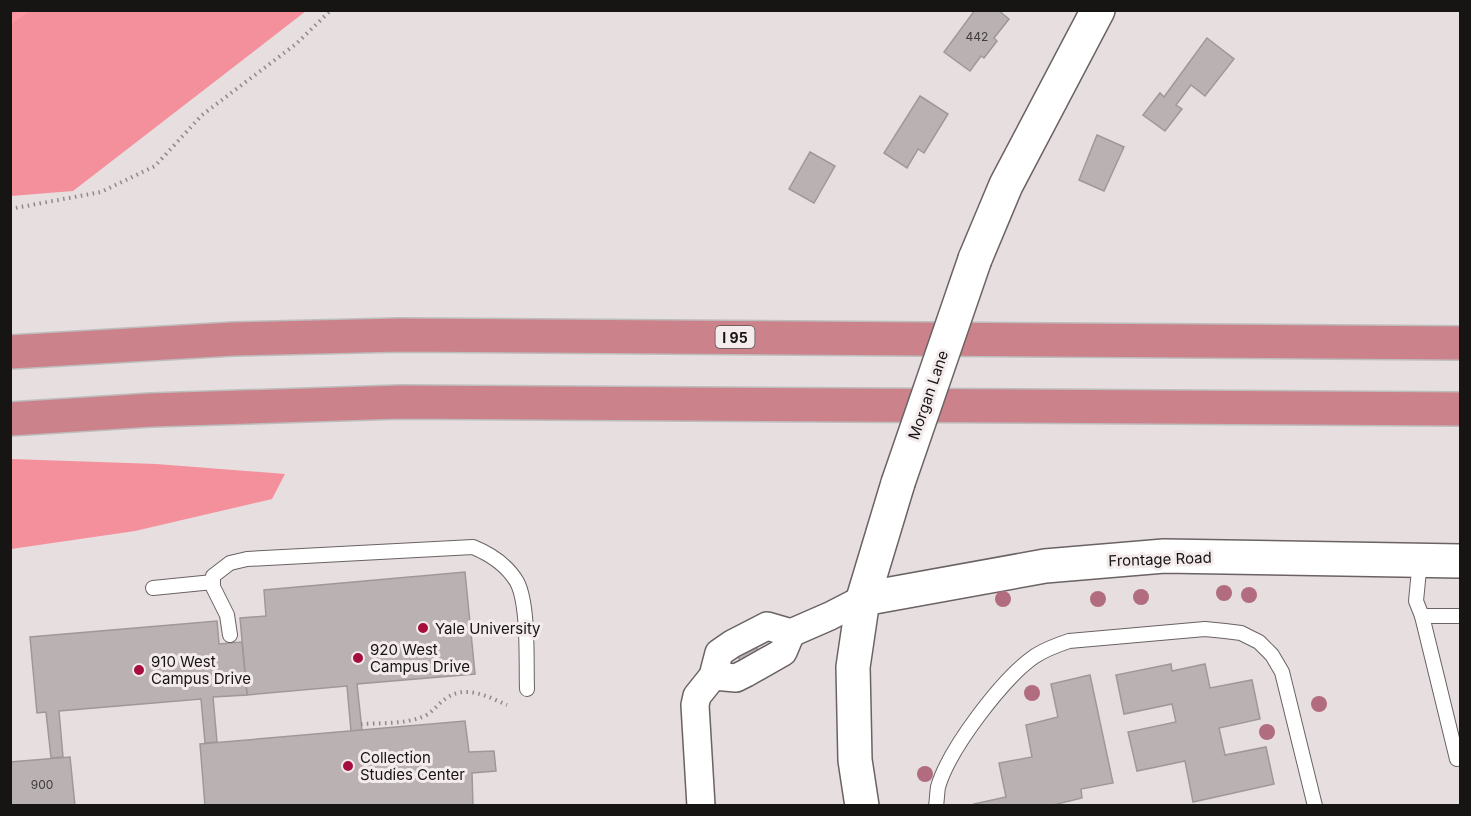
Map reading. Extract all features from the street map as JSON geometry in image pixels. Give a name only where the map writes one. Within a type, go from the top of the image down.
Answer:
[{"type":"highway","name":"I 95","points":[[10,352],[222,340],[399,335],[1461,343]]},
{"type":"highway","points":[[10,420],[151,410],[400,402],[1461,409]]},
{"type":"street","name":"Morgan Lane","points":[[862,806],[855,760],[852,667],[863,599],[898,483],[975,259],[1006,185],[1098,10]]},
{"type":"street","name":"Frontage Road","points":[[863,599],[1046,566],[1164,556],[1461,561]]},
{"type":"street","points":[[701,806],[695,705],[697,696],[713,676],[719,653],[767,626],[791,633],[863,599]]},
{"type":"lane","points":[[230,635],[228,615],[213,587],[213,576],[230,563],[247,559],[473,547],[489,554],[504,566],[517,583],[524,608],[527,689]]},
{"type":"lane","points":[[1420,560],[1416,601],[1422,616],[1457,759],[1461,758]]},
{"type":"lane","points":[[153,588],[213,582]]},
{"type":"lane","points":[[1422,616],[1461,616]]},
{"type":"lane","points":[[936,806],[938,788],[951,760],[976,720],[999,688],[1035,656],[1053,646],[1069,641],[1205,629],[1241,633],[1259,642],[1272,655],[1282,672],[1315,806]]},
{"type":"path","points":[[10,209],[101,192],[155,166],[202,116],[296,44],[331,10]]},
{"type":"path","points":[[361,724],[415,720],[431,713],[456,693],[479,694],[507,705]]},
{"type":"shaded area","points":[[11,10],[306,11],[73,191],[11,196]]},
{"type":"shaded area","points":[[11,459],[156,464],[285,474],[272,499],[135,531],[11,549]]},
{"type":"building","points":[[975,10],[998,10],[1009,19],[994,38],[997,41],[984,58],[981,56],[970,71],[944,52]]},
{"type":"building","points":[[1207,38],[1234,59],[1205,96],[1191,85],[1176,105],[1182,109],[1165,131],[1143,115],[1160,93],[1164,97]]},
{"type":"building","points":[[920,96],[948,114],[924,153],[918,149],[907,168],[884,153]]},
{"type":"building","points":[[1097,135],[1124,147],[1104,191],[1079,180]]},
{"type":"building","points":[[810,152],[835,166],[814,203],[789,189]]},
{"type":"building","name":"920 West Campus Drive","points":[[465,572],[475,674],[357,684],[362,730],[351,731],[347,686],[247,695],[240,618],[266,616],[264,590]]},
{"type":"building","name":"910 West Campus Drive","points":[[217,621],[219,644],[242,642],[247,695],[213,697],[217,742],[205,743],[201,699],[59,711],[63,757],[51,758],[46,712],[37,713],[30,637]]},
{"type":"building","points":[[754,643],[760,654],[742,664],[736,653]]},
{"type":"building","points":[[1171,664],[1172,671],[1205,664],[1210,688],[1252,680],[1260,719],[1219,728],[1225,755],[1266,747],[1274,784],[1193,802],[1185,761],[1137,771],[1128,732],[1176,722],[1172,704],[1124,714],[1116,675]]},
{"type":"building","points":[[1090,675],[1113,783],[1081,789],[1082,798],[1049,806],[975,806],[974,804],[1006,797],[999,763],[1032,757],[1026,725],[1058,717],[1051,684]]},
{"type":"building","name":"Collection Studies Center","points":[[465,721],[469,752],[494,751],[496,771],[472,773],[473,806],[205,806],[200,744]]},
{"type":"building","points":[[70,757],[75,806],[10,806],[10,762]]},
{"type":"waterway","points":[[10,21],[25,10]]},
{"type":"place","name":"Yale University","points":[[423,628]]},
{"type":"place","name":"920 West Campus Drive","points":[[358,658]]},
{"type":"place","name":"910 West Campus Drive","points":[[139,670]]},
{"type":"place","name":"Collection Studies Center","points":[[348,766]]}]
